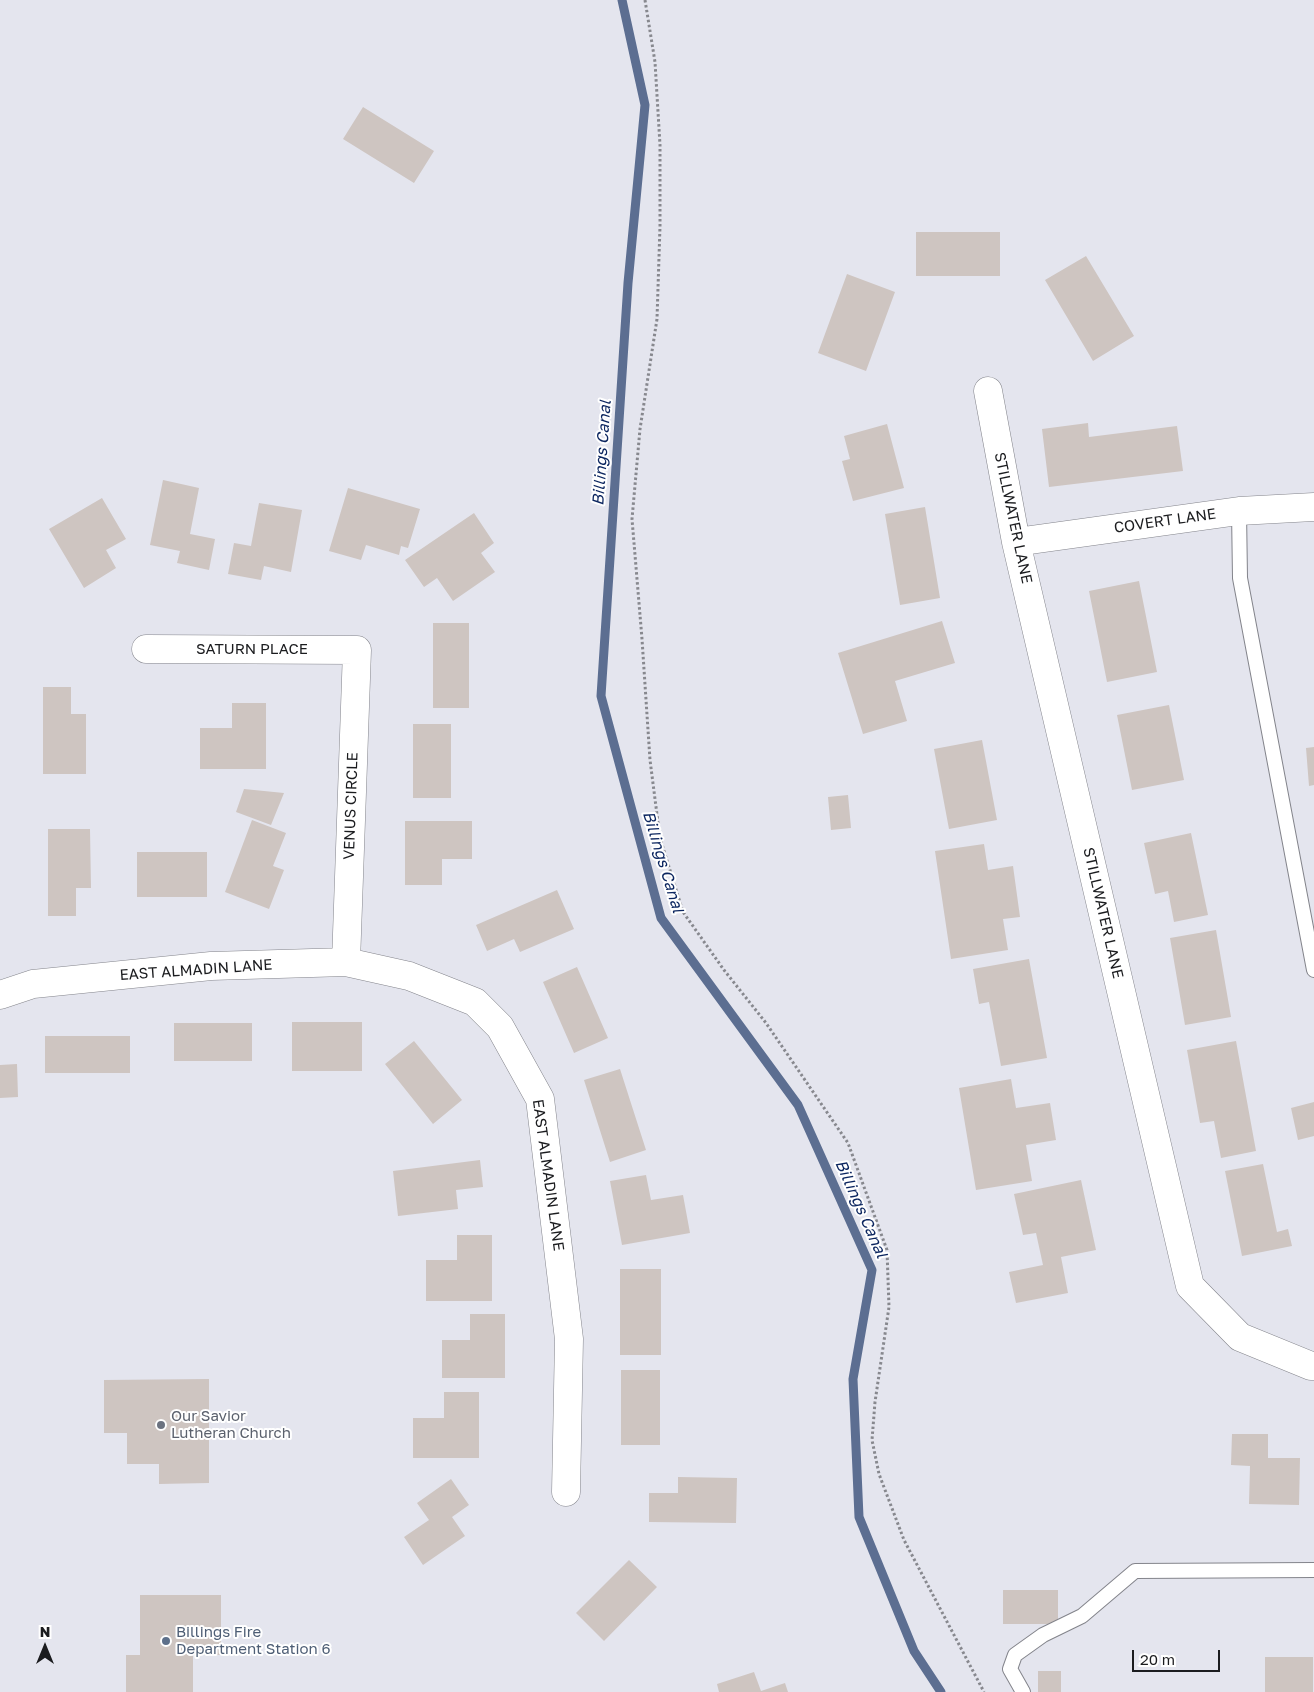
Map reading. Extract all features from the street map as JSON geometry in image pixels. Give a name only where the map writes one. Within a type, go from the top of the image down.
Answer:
[{"type":"street","name":"STILLWATER LANE","points":[[988,391],[1016,542],[1190,1286],[1240,1337],[1314,1366]]},
{"type":"street","name":"COVERT LANE","points":[[1016,542],[1239,511],[1314,507]]},
{"type":"street","name":"SATURN PLACE","points":[[146,649],[357,650]]},
{"type":"street","name":"VENUS CIRCLE","points":[[346,962],[357,650]]},
{"type":"street","name":"EAST ALMADIN LANE","points":[[0,995],[33,984],[211,966],[346,962],[409,976],[474,1002],[500,1027],[540,1099],[569,1339],[566,1492]]},
{"type":"lane","points":[[1239,511],[1240,578],[1314,970]]},
{"type":"lane","points":[[1023,1692],[1010,1669],[1015,1655],[1043,1635],[1082,1616],[1135,1571],[1314,1570]]},
{"type":"path","points":[[645,0],[655,62],[660,145],[660,226],[657,319],[640,429],[632,519],[650,760],[660,838],[683,912],[724,970],[766,1023],[848,1143],[887,1250],[889,1307],[875,1402],[872,1440],[879,1474],[904,1540],[984,1692]]},
{"type":"building","points":[[363,107],[434,151],[414,183],[343,139]]},
{"type":"building","points":[[916,232],[1000,232],[1000,276],[916,276]]},
{"type":"building","points":[[1086,256],[1134,336],[1093,361],[1045,280]]},
{"type":"building","points":[[847,274],[895,292],[866,371],[818,353]]},
{"type":"building","points":[[1088,423],[1089,437],[1177,426],[1183,471],[1049,487],[1042,429]]},
{"type":"building","points":[[887,424],[904,488],[853,501],[842,461],[850,459],[844,436]]},
{"type":"building","points":[[163,480],[199,488],[190,534],[215,539],[209,570],[177,563],[180,551],[150,545]]},
{"type":"building","points":[[348,488],[420,509],[408,548],[401,546],[399,555],[366,545],[361,560],[329,551]]},
{"type":"building","points":[[102,498],[126,539],[106,550],[116,568],[84,588],[49,529]]},
{"type":"building","points":[[259,503],[302,510],[291,572],[264,566],[261,580],[228,574],[234,543],[251,546]]},
{"type":"building","points":[[925,507],[940,598],[900,605],[885,514]]},
{"type":"building","points":[[474,513],[494,543],[481,553],[495,572],[453,601],[437,578],[424,587],[405,560]]},
{"type":"building","points":[[1139,581],[1157,672],[1107,682],[1089,591]]},
{"type":"building","points":[[942,621],[955,663],[895,681],[907,721],[863,734],[838,653]]},
{"type":"building","points":[[433,623],[469,623],[469,708],[433,708]]},
{"type":"building","points":[[43,687],[71,687],[71,714],[86,714],[86,774],[43,774]]},
{"type":"building","points":[[232,703],[266,703],[266,769],[200,769],[200,728],[232,728]]},
{"type":"building","points":[[1169,705],[1184,780],[1132,790],[1117,715]]},
{"type":"building","points":[[413,724],[451,724],[451,798],[413,798]]},
{"type":"building","points":[[982,740],[997,820],[949,829],[934,749]]},
{"type":"building","points":[[1314,747],[1314,785],[1309,786],[1306,748]]},
{"type":"building","points":[[244,789],[284,793],[271,825],[236,812]]},
{"type":"building","points":[[848,795],[851,828],[831,830],[828,797]]},
{"type":"building","points":[[252,820],[286,833],[273,866],[284,870],[269,909],[225,892]]},
{"type":"building","points":[[405,821],[472,821],[472,859],[442,859],[442,885],[405,885]]},
{"type":"building","points":[[48,829],[90,829],[91,888],[76,888],[76,916],[48,916]]},
{"type":"building","points":[[1191,833],[1208,915],[1174,922],[1168,891],[1155,894],[1144,843]]},
{"type":"building","points":[[984,844],[988,870],[1013,866],[1020,917],[1003,919],[1008,950],[951,959],[935,851]]},
{"type":"building","points":[[137,852],[207,852],[207,897],[137,897]]},
{"type":"building","points":[[557,890],[574,929],[520,952],[514,939],[487,951],[476,925]]},
{"type":"building","points":[[1216,930],[1231,1017],[1185,1025],[1170,938]]},
{"type":"building","points":[[1029,959],[1047,1058],[1001,1066],[989,1002],[979,1004],[973,969]]},
{"type":"building","points":[[577,967],[608,1038],[574,1053],[543,982]]},
{"type":"building","points":[[292,1022],[362,1022],[362,1071],[292,1071]]},
{"type":"building","points":[[174,1023],[252,1023],[252,1061],[174,1061]]},
{"type":"building","points":[[45,1036],[130,1036],[130,1073],[45,1073]]},
{"type":"building","points":[[414,1041],[462,1100],[433,1124],[385,1064]]},
{"type":"building","points":[[1236,1041],[1256,1151],[1221,1158],[1214,1121],[1200,1123],[1187,1050]]},
{"type":"building","points":[[17,1064],[18,1097],[0,1098],[0,1065]]},
{"type":"building","points":[[620,1069],[646,1150],[610,1162],[584,1080]]},
{"type":"building","points":[[1011,1079],[1016,1108],[1050,1103],[1056,1140],[1026,1145],[1032,1181],[976,1190],[959,1088]]},
{"type":"building","points":[[1314,1102],[1314,1136],[1298,1140],[1291,1108]]},
{"type":"building","points":[[480,1160],[483,1187],[456,1190],[458,1209],[398,1216],[393,1171]]},
{"type":"building","points":[[1263,1164],[1277,1232],[1288,1229],[1292,1246],[1242,1256],[1225,1171]]},
{"type":"building","points":[[646,1175],[651,1200],[683,1195],[690,1233],[622,1245],[610,1181]]},
{"type":"building","points":[[1081,1180],[1096,1250],[1061,1257],[1068,1293],[1016,1303],[1009,1272],[1043,1265],[1036,1233],[1023,1235],[1014,1194]]},
{"type":"building","points":[[457,1235],[492,1235],[492,1301],[426,1301],[426,1260],[457,1260]]},
{"type":"building","points":[[620,1269],[661,1269],[661,1355],[620,1355]]},
{"type":"building","points":[[470,1314],[505,1314],[505,1378],[442,1378],[442,1340],[470,1340]]},
{"type":"building","points":[[621,1370],[660,1370],[660,1445],[621,1445]]},
{"type":"building","points":[[209,1379],[209,1483],[159,1484],[159,1464],[127,1464],[127,1433],[104,1433],[104,1380]]},
{"type":"building","points":[[444,1392],[479,1392],[479,1458],[413,1458],[413,1418],[444,1418]]},
{"type":"building","points":[[1232,1434],[1268,1434],[1268,1458],[1300,1458],[1299,1505],[1249,1504],[1250,1466],[1231,1465]]},
{"type":"building","points":[[678,1477],[737,1478],[736,1523],[649,1522],[649,1493],[678,1493]]},
{"type":"building","points":[[451,1479],[469,1505],[452,1517],[465,1536],[423,1565],[404,1537],[429,1520],[417,1503]]},
{"type":"building","points":[[629,1560],[657,1587],[604,1641],[576,1613]]},
{"type":"building","points":[[1003,1590],[1058,1590],[1058,1624],[1003,1624]]},
{"type":"building","points":[[140,1595],[221,1595],[221,1655],[193,1655],[193,1692],[126,1692],[126,1655],[140,1655]]},
{"type":"building","points":[[1265,1657],[1313,1657],[1313,1692],[1265,1692]]},
{"type":"building","points":[[1038,1671],[1061,1671],[1061,1692],[1038,1692]]},
{"type":"building","points":[[754,1672],[761,1691],[785,1683],[788,1692],[719,1692],[717,1684]]},
{"type":"waterway","name":"Billings Canal","points":[[622,0],[645,105],[628,283],[601,696],[661,918],[798,1105],[872,1270],[853,1379],[859,1517],[914,1651],[941,1692]]},
{"type":"place","name":"Our Savior Lutheran Church","points":[[161,1425]]},
{"type":"place","name":"Billings Fire Department Station 6","points":[[166,1641]]}]
